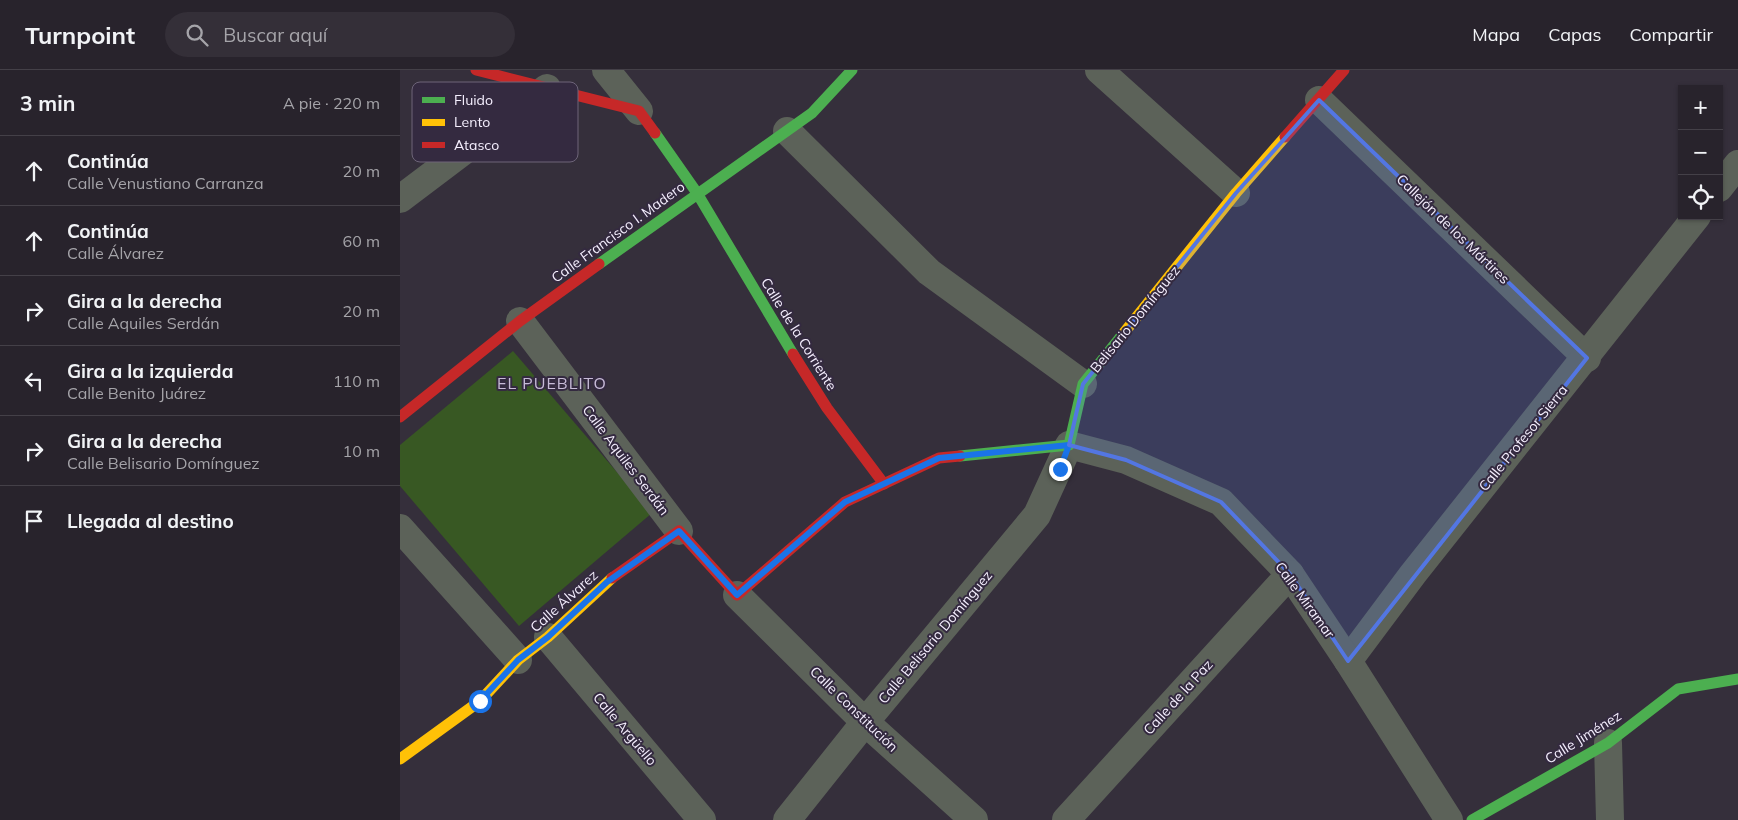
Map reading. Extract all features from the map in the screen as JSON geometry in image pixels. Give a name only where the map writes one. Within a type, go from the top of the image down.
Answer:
[{"type":"street","points":[[476,70],[523,82]]},
{"type":"street","points":[[606,70],[640,111]]},
{"type":"street","name":"Calle Francisco I. Madero","points":[[400,417],[520,321],[697,193],[812,113],[852,70]]},
{"type":"street","points":[[1099,70],[1236,193]]},
{"type":"street","name":"Belisario Domínguez","points":[[787,130],[929,272],[1083,384],[1236,193],[1344,70]]},
{"type":"street","points":[[578,96],[640,111]]},
{"type":"street","name":"Callejón de los Mártires","points":[[1319,100],[1587,358]]},
{"type":"street","name":"Calle de la Corriente","points":[[640,111],[697,193],[761,304],[822,400],[884,484]]},
{"type":"street","points":[[400,199],[449,162]]},
{"type":"street","points":[[1723,183],[1738,164]]},
{"type":"street","name":"Calle Profesor Sierra","points":[[1348,661],[1413,574],[1587,358],[1695,220]]},
{"type":"street","name":"Calle Aquiles Serdán","points":[[520,321],[679,531],[737,595]]},
{"type":"street","points":[[737,595],[845,502],[939,458],[1069,445],[1083,384]]},
{"type":"street","name":"Calle Miramar","points":[[1069,445],[1126,460],[1221,502],[1290,574],[1449,820]]},
{"type":"street","name":"Calle Belisario Domínguez","points":[[787,820],[865,722],[1037,515],[1069,445]]},
{"type":"street","points":[[400,528],[518,660]]},
{"type":"street","name":"Calle Álvarez","points":[[400,760],[480,701],[518,660],[548,637],[607,582],[679,531]]},
{"type":"street","name":"Calle de la Paz","points":[[1066,820],[1290,574]]},
{"type":"street","name":"Calle Constitución","points":[[737,595],[865,722],[974,820]]},
{"type":"street","name":"Calle Argüello","points":[[548,637],[702,820]]},
{"type":"street","name":"Calle Jiménez","points":[[1478,818],[1608,743],[1678,689],[1738,679]]},
{"type":"street","points":[[1608,743],[1610,820]]},
{"type":"highlighted area","points":[[1319,100],[1587,358],[1348,661],[1290,574],[1221,502],[1126,460],[1069,445],[1083,384],[1236,193]]},
{"type":"green space","points":[[513,351],[652,513],[519,626],[400,486],[400,445]]},
{"type":"traffic: fast","points":[[599,264],[812,113],[852,70]]},
{"type":"traffic: fast","points":[[655,133],[697,193],[793,354]]},
{"type":"traffic: fast","points":[[960,456],[1069,445],[1083,384],[1123,334]]},
{"type":"traffic: fast","points":[[1472,820],[1608,743],[1678,689],[1738,679]]},
{"type":"traffic: slow","points":[[1123,334],[1236,193],[1285,137]]},
{"type":"traffic: slow","points":[[400,759],[480,701],[518,660],[548,637],[612,578]]},
{"type":"traffic: jam","points":[[476,70],[524,82]]},
{"type":"traffic: jam","points":[[1285,137],[1344,70]]},
{"type":"traffic: jam","points":[[578,96],[639,111],[655,133]]},
{"type":"traffic: jam","points":[[400,417],[520,321],[599,264]]},
{"type":"traffic: jam","points":[[793,354],[827,408],[884,484]]},
{"type":"traffic: jam","points":[[612,578],[679,531],[737,595],[845,502],[939,458],[960,456]]},
{"type":"district","name":"EL PUEBLITO","points":[[552,383]]},
{"type":"route","points":[[480,701],[518,660],[548,637],[607,582],[679,531],[737,595],[845,502],[939,458],[1069,445],[1060,469]]}]
